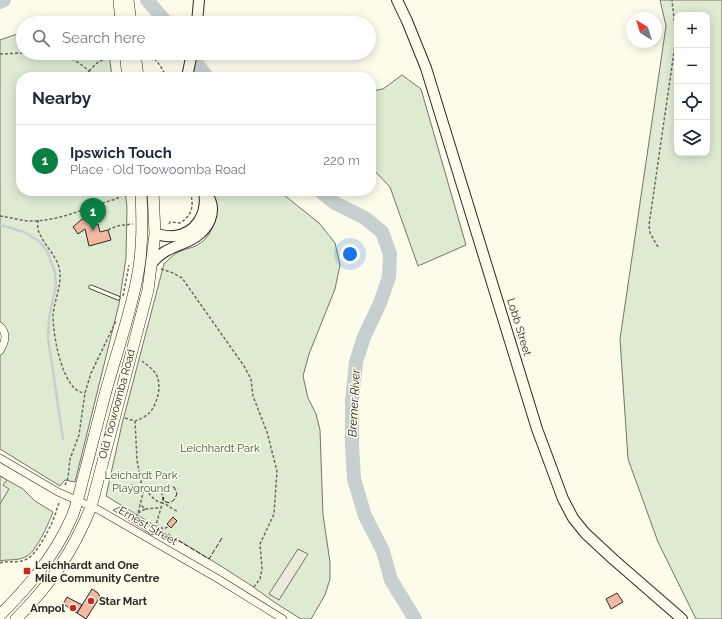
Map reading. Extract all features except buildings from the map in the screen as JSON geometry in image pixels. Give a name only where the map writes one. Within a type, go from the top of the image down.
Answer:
[{"type":"main road","points":[[118,0],[121,16]]},
{"type":"main road","points":[[128,0],[130,16]]},
{"type":"main road","name":"Lobb Street","points":[[397,0],[426,68],[537,429],[563,499],[573,518],[585,533],[682,619]]},
{"type":"main road","points":[[197,16],[198,1]]},
{"type":"main road","points":[[128,60],[132,72]]},
{"type":"main road","points":[[132,72],[134,60]]},
{"type":"main road","points":[[188,72],[191,60]]},
{"type":"main road","name":"Old Toowoomba Road","points":[[0,615],[39,573],[52,554],[71,519],[110,374],[124,329],[138,273],[138,231],[141,196]]},
{"type":"main road","name":"Old Toowoomba Road","points":[[17,619],[36,599],[58,571],[80,534],[90,506],[148,290],[157,266],[153,196]]},
{"type":"main road","points":[[138,231],[173,236],[184,234],[194,227],[199,221],[204,211],[205,196]]},
{"type":"main road","points":[[157,266],[160,254],[192,240],[205,229],[212,209],[210,199],[208,196]]},
{"type":"main road","points":[[4,619],[10,616],[17,619]]},
{"type":"street","points":[[0,326],[4,330],[5,337],[0,351]]},
{"type":"street","name":"Ernest Street","points":[[0,458],[58,492],[90,506],[128,527],[220,580],[269,616],[283,619]]},
{"type":"lane","points":[[91,287],[120,298]]},
{"type":"path","points":[[658,247],[650,233],[649,225],[676,38],[672,0]]},
{"type":"path","points":[[0,54],[16,53]]},
{"type":"path","points":[[74,60],[89,71],[102,60]]},
{"type":"path","points":[[156,60],[164,72]]},
{"type":"path","points":[[0,216],[38,220],[67,216],[116,199],[118,196]]},
{"type":"path","points":[[169,224],[170,222],[180,223],[189,215],[193,204],[191,196]]},
{"type":"path","points":[[38,220],[38,231],[55,258],[60,273],[60,284],[53,316],[61,363],[65,374],[72,385],[76,390],[85,393]]},
{"type":"path","points":[[134,220],[133,224],[138,231]]},
{"type":"path","points":[[108,230],[117,226],[133,224]]},
{"type":"path","points":[[120,298],[129,265]]},
{"type":"path","points":[[157,266],[182,278],[244,366],[251,379],[254,396],[269,439],[277,471],[274,514],[260,544],[262,568],[260,579],[253,588]]},
{"type":"path","points":[[65,485],[68,478],[70,459],[79,435],[85,393],[91,374],[119,315]]},
{"type":"path","points":[[123,418],[135,421],[150,411],[155,404],[158,395],[158,380],[156,374],[151,368],[142,362]]},
{"type":"path","points":[[128,527],[138,513],[143,493],[137,460],[135,421]]},
{"type":"path","points":[[131,485],[136,485],[143,488],[158,502],[168,504],[177,511]]},
{"type":"path","points":[[155,528],[163,498]]},
{"type":"path","points":[[0,564],[22,561],[28,559],[34,553],[41,543],[53,519],[60,500]]},
{"type":"path","points":[[140,504],[145,509]]},
{"type":"path","points":[[138,513],[145,509],[161,508]]},
{"type":"path","points":[[156,525],[164,528],[169,526]]},
{"type":"green space","points":[[660,0],[722,0],[722,619],[696,619],[658,542],[628,459],[620,339],[666,26]]},
{"type":"green space","points":[[16,35],[16,60],[110,60],[111,72],[16,72],[16,196],[126,196],[127,207],[126,258],[119,304],[75,482],[65,480],[60,486],[0,449],[0,354],[3,326],[0,323],[0,40]]},
{"type":"green space","points":[[402,75],[421,89],[466,245],[418,266],[390,187],[376,172],[376,90],[383,89]]},
{"type":"green space","name":"Leichhardt Park","points":[[213,196],[285,196],[319,223],[335,243],[340,265],[335,289],[309,354],[303,376],[308,398],[316,414],[320,430],[323,515],[330,562],[330,579],[325,595],[311,619],[301,619],[216,563],[106,496],[122,424],[164,264],[177,253],[197,245],[209,234],[216,212]]},
{"type":"green space","points":[[0,476],[23,489],[35,501],[53,512],[42,537],[34,550],[25,557],[19,559],[0,561]]},
{"type":"shaded area","points":[[0,476],[7,480],[3,485],[9,489],[0,504]]},
{"type":"shaded area","points":[[120,507],[160,532],[152,535],[113,510]]},
{"type":"shaded area","points":[[298,549],[308,554],[279,600],[269,594]]},
{"type":"waterway","name":"Bremer River","points":[[0,2],[4,0]]},
{"type":"waterway","name":"Bremer River","points":[[147,0],[161,16]]},
{"type":"waterway","name":"Bremer River","points":[[194,60],[203,72]]},
{"type":"waterway","name":"Bremer River","points":[[326,196],[335,203],[365,218],[382,232],[390,254],[389,277],[380,303],[364,337],[356,362],[352,401],[354,479],[365,516],[383,551],[391,580],[415,619]]},
{"type":"waterway","points":[[0,225],[24,232],[39,241],[47,251],[55,272],[56,286],[49,317],[48,338],[63,439]]},
{"type":"fence","points":[[166,486],[174,487],[177,493],[175,499],[170,503],[163,501],[164,498],[162,497],[162,489],[166,486]]},
{"type":"fence","points":[[154,526],[209,559],[222,538]]},
{"type":"place","name":"Ipswich Touch","points":[[93,231]]},
{"type":"place","name":"Leichhardt and One Mile Community Centre","points":[[27,571]]},
{"type":"place","name":"Star Mart","points":[[91,601]]},
{"type":"place","name":"Ampol","points":[[73,608]]},
{"type":"park label","name":"Leichardt Park Playground","points":[[141,481]]}]
